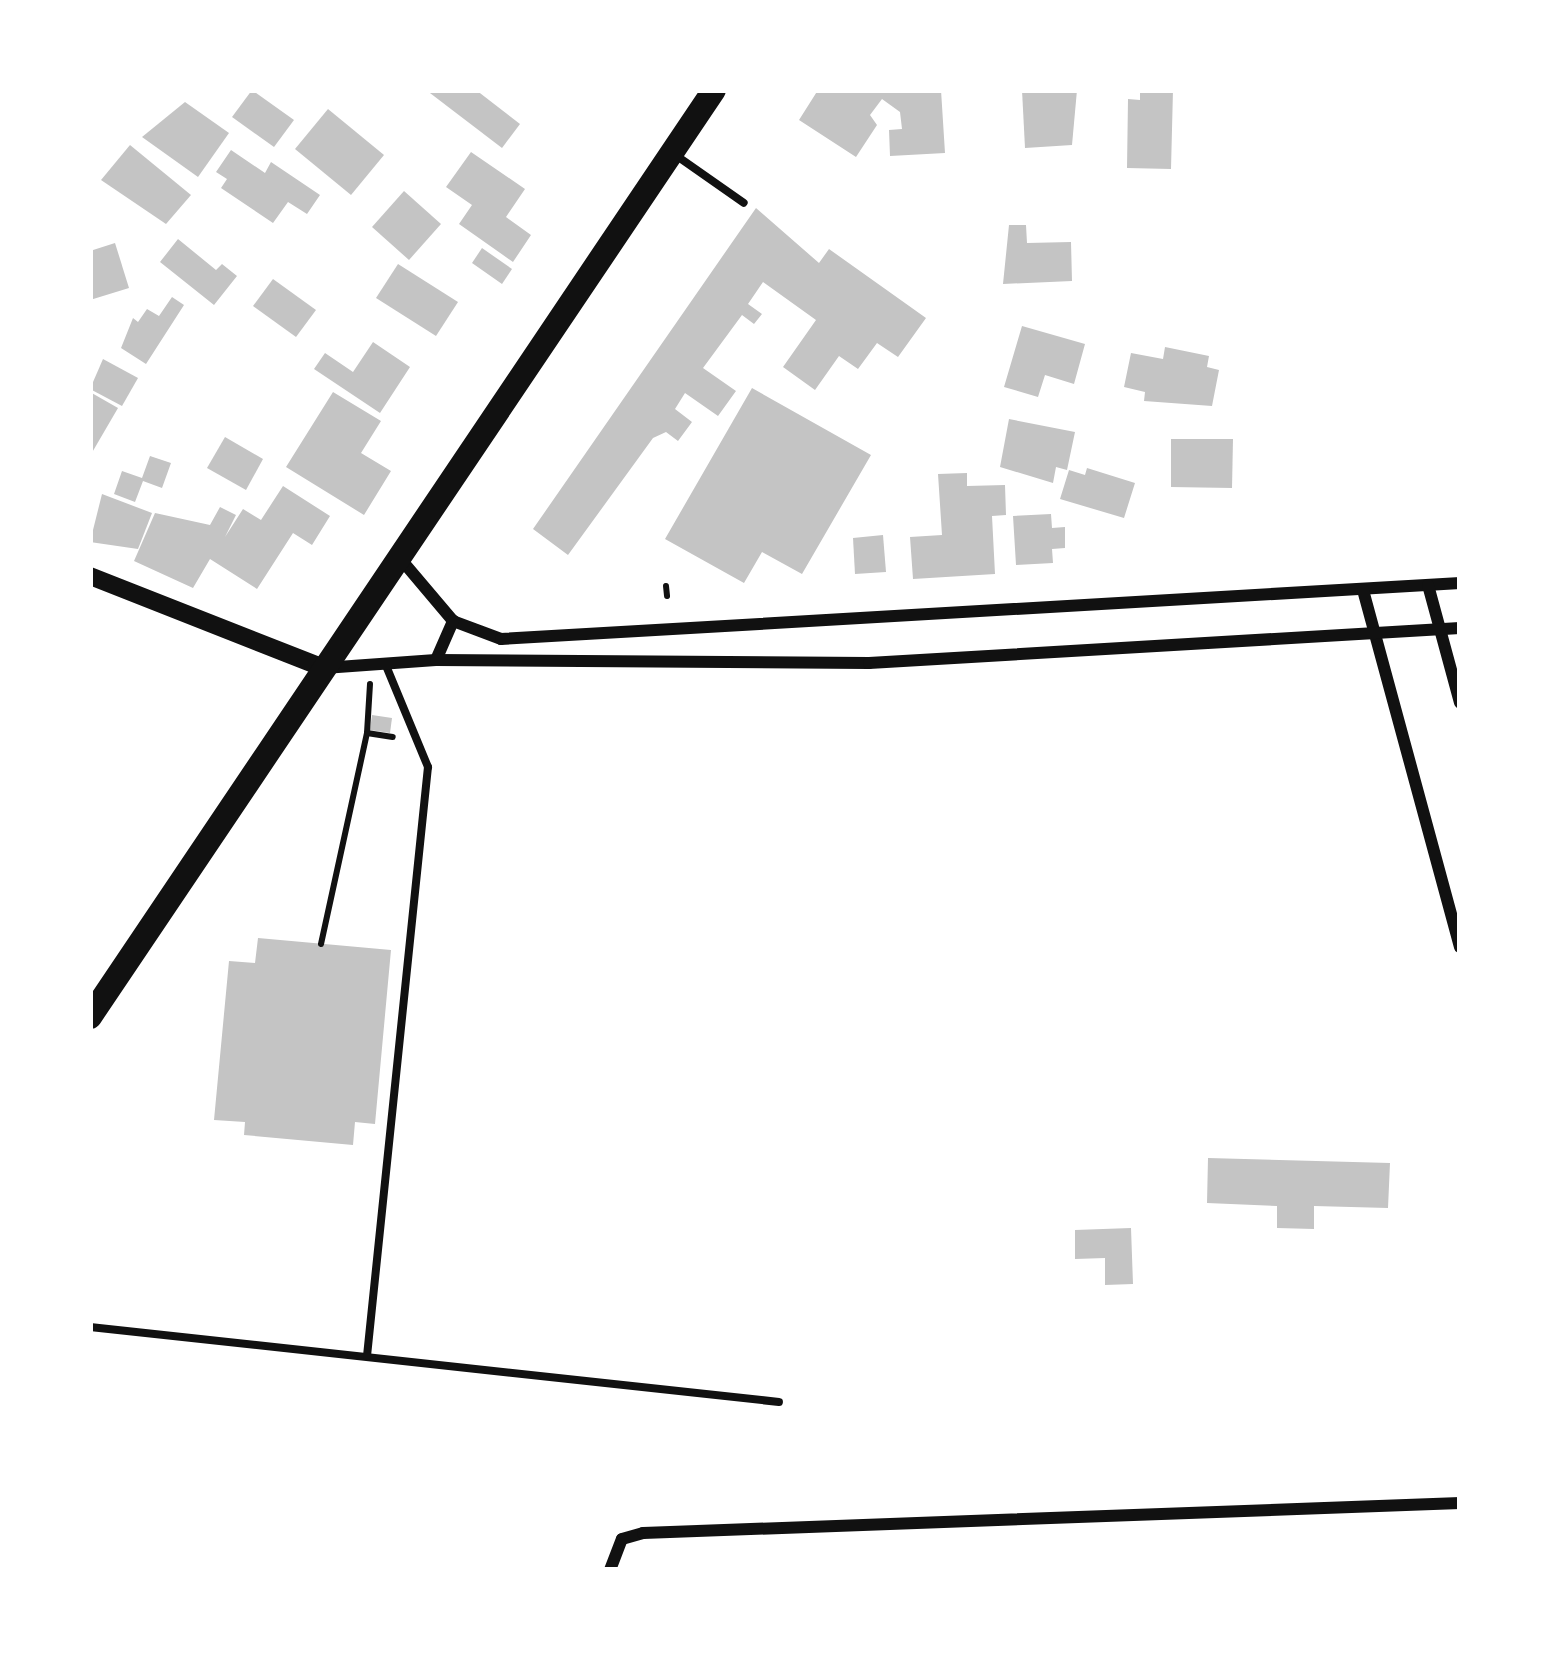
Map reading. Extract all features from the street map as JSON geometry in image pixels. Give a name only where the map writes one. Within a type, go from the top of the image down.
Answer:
[{"type":"main road","points":[[90,1017],[714,90]]},
{"type":"street","points":[[398,556],[453,622],[501,639],[1460,584]]},
{"type":"street","points":[[90,576],[323,668],[436,660],[869,662],[1460,628]]},
{"type":"street","points":[[1428,585],[1460,703]]},
{"type":"street","points":[[1363,590],[1460,947]]},
{"type":"street","points":[[436,660],[453,622]]},
{"type":"street","points":[[610,1570],[622,1539],[643,1533],[1460,1503]]},
{"type":"lane","points":[[673,153],[744,203]]},
{"type":"lane","points":[[367,1356],[428,767],[385,663]]},
{"type":"lane","points":[[90,1327],[779,1402]]},
{"type":"path","points":[[321,944],[371,713]]},
{"type":"building","points":[[252,90],[294,120],[274,147],[232,117]]},
{"type":"building","points":[[426,90],[476,90],[520,124],[502,148]]},
{"type":"building","points":[[818,90],[941,90],[945,153],[890,156],[889,130],[902,129],[900,112],[882,99],[870,115],[877,125],[856,157],[799,120]]},
{"type":"building","points":[[1022,90],[1077,90],[1072,145],[1025,148]]},
{"type":"building","points":[[1140,90],[1173,90],[1171,169],[1127,168],[1128,99],[1140,100]]},
{"type":"building","points":[[185,102],[229,133],[198,177],[142,137]]},
{"type":"building","points":[[328,109],[384,155],[351,195],[295,149]]},
{"type":"building","points":[[130,145],[191,195],[166,224],[101,180]]},
{"type":"building","points":[[231,150],[265,173],[271,162],[320,195],[307,214],[288,202],[273,223],[221,188],[227,179],[216,172]]},
{"type":"building","points":[[471,152],[525,189],[506,217],[531,235],[513,262],[459,224],[472,205],[446,187]]},
{"type":"building","points":[[404,191],[441,224],[409,260],[372,227]]},
{"type":"building","points":[[756,208],[819,263],[829,249],[926,318],[898,357],[877,343],[858,369],[839,356],[815,390],[783,367],[816,320],[763,282],[748,304],[762,314],[754,324],[742,315],[703,368],[736,391],[718,416],[685,393],[675,409],[692,422],[678,441],[666,432],[653,438],[568,555],[533,529]]},
{"type":"building","points":[[1009,225],[1026,225],[1027,243],[1071,242],[1072,281],[1003,284]]},
{"type":"building","points":[[178,239],[216,270],[222,264],[237,276],[214,305],[160,262]]},
{"type":"building","points":[[115,243],[129,288],[90,300],[90,251]]},
{"type":"building","points":[[482,248],[512,269],[502,284],[472,263]]},
{"type":"building","points":[[398,264],[458,302],[436,336],[376,298]]},
{"type":"building","points":[[273,279],[316,310],[296,337],[253,306]]},
{"type":"building","points":[[172,297],[184,305],[146,364],[121,348],[133,318],[138,322],[147,309],[159,316]]},
{"type":"building","points":[[1022,326],[1085,344],[1074,384],[1045,375],[1038,397],[1004,387]]},
{"type":"building","points":[[373,342],[410,367],[380,413],[314,369],[325,353],[353,372]]},
{"type":"building","points":[[1165,347],[1209,356],[1207,367],[1219,370],[1212,406],[1144,401],[1145,392],[1124,387],[1131,353],[1163,359]]},
{"type":"building","points":[[103,359],[138,378],[122,406],[90,389]]},
{"type":"building","points":[[752,388],[871,455],[802,574],[762,552],[744,583],[665,539]]},
{"type":"building","points":[[90,392],[118,408],[90,456]]},
{"type":"building","points":[[333,392],[381,421],[361,453],[391,471],[364,515],[286,467]]},
{"type":"building","points":[[1009,419],[1075,432],[1067,470],[1056,467],[1053,483],[1000,467]]},
{"type":"building","points":[[225,437],[263,459],[246,490],[207,468]]},
{"type":"building","points":[[1171,439],[1233,439],[1232,488],[1171,487]]},
{"type":"building","points":[[150,456],[171,463],[162,488],[143,481],[135,502],[114,494],[122,471],[142,478]]},
{"type":"building","points":[[1087,468],[1135,483],[1124,518],[1060,499],[1069,470],[1085,475]]},
{"type":"building","points":[[967,473],[967,486],[1005,485],[1006,515],[992,516],[995,574],[913,579],[910,537],[942,535],[938,474]]},
{"type":"building","points":[[283,486],[330,516],[312,545],[293,533],[257,589],[210,559],[193,588],[134,561],[155,513],[210,525],[220,507],[236,515],[225,537],[243,509],[261,520]]},
{"type":"building","points":[[102,494],[152,513],[138,549],[90,542]]},
{"type":"building","points":[[1051,514],[1052,528],[1065,527],[1065,548],[1052,549],[1053,563],[1016,565],[1013,516]]},
{"type":"building","points":[[883,535],[886,572],[855,574],[853,538]]},
{"type":"building","points":[[372,715],[392,718],[390,733],[370,730]]},
{"type":"building","points":[[258,938],[391,950],[375,1124],[355,1122],[353,1145],[244,1135],[245,1122],[214,1120],[229,961],[255,963]]},
{"type":"building","points":[[1208,1158],[1390,1163],[1388,1208],[1314,1206],[1314,1229],[1277,1228],[1277,1206],[1207,1203]]},
{"type":"building","points":[[1131,1228],[1133,1284],[1105,1285],[1105,1258],[1075,1259],[1075,1230]]}]
